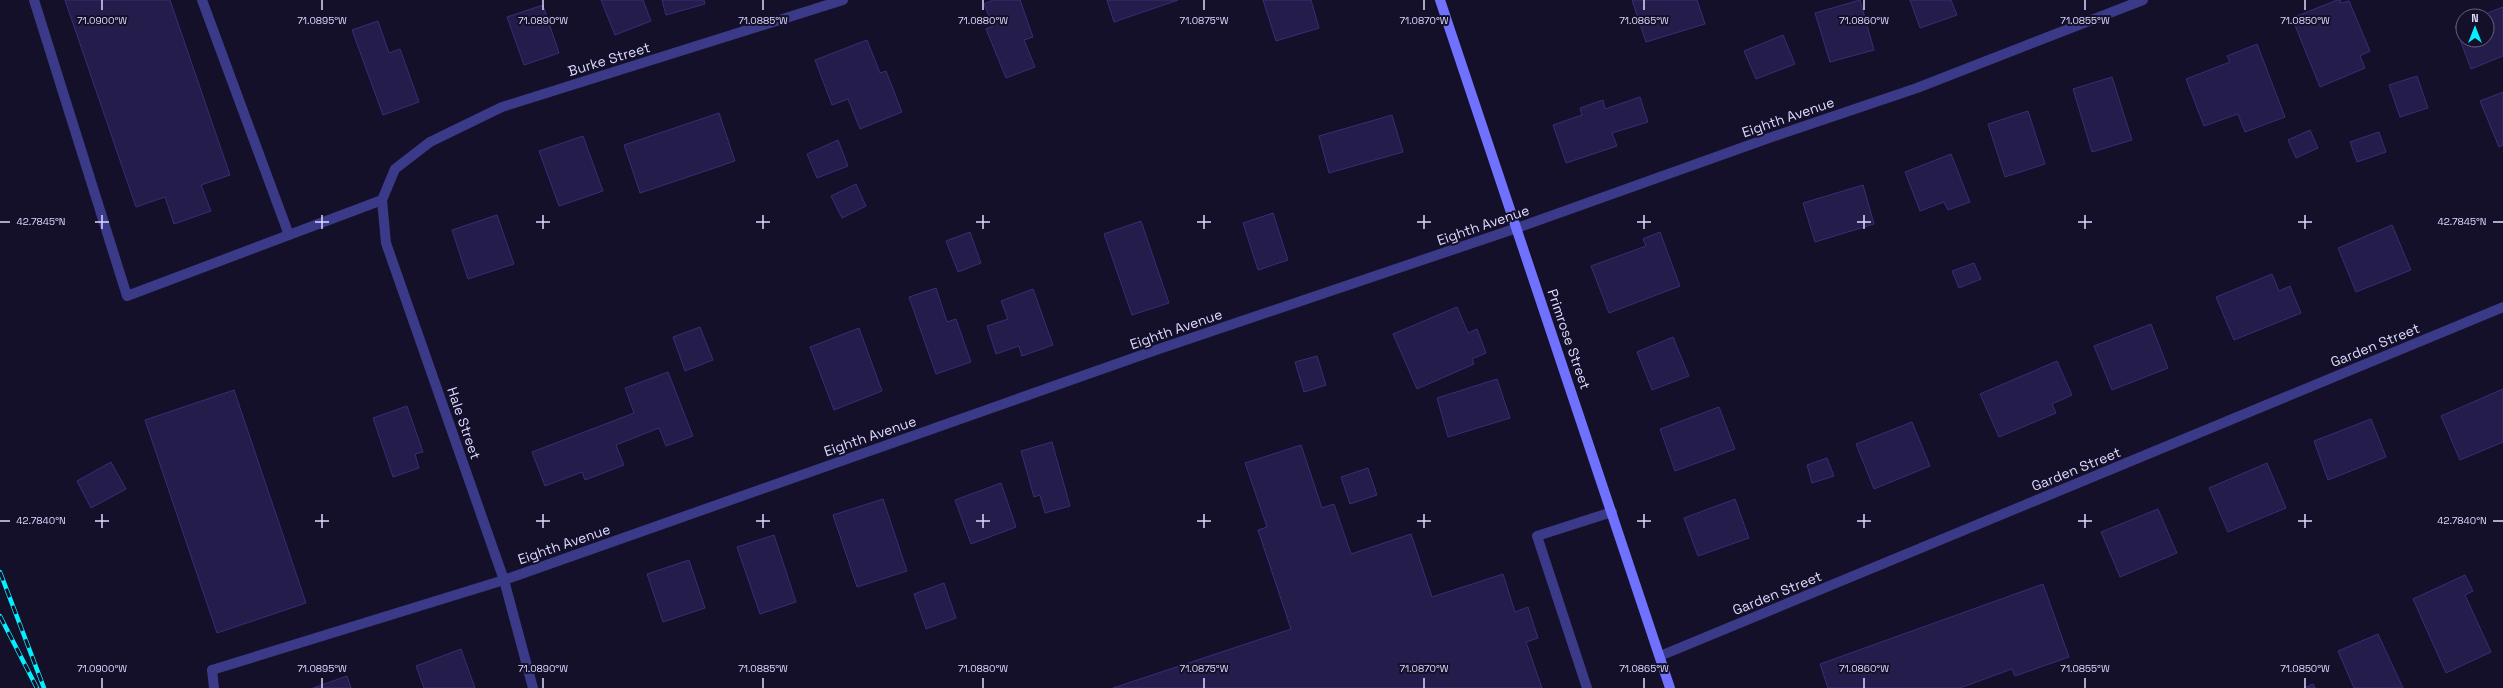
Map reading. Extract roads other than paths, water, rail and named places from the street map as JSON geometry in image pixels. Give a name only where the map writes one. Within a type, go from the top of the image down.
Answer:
[{"type":"main road","name":"Primrose Street","points":[[1440,0],[1670,688]]},
{"type":"street","points":[[34,0],[127,296],[382,200]]},
{"type":"street","points":[[202,0],[289,235]]},
{"type":"street","name":"Burke Street","points":[[395,169],[430,142],[502,107],[843,0]]},
{"type":"street","name":"Eighth Avenue","points":[[214,688],[212,670],[504,580],[1156,350],[1517,228],[1769,138],[1917,88],[2143,0]]},
{"type":"street","name":"Hale Street","points":[[395,169],[382,200],[386,243],[504,580],[533,688]]},
{"type":"street","name":"Garden Street","points":[[1660,656],[2503,307]]},
{"type":"street","points":[[1587,688],[1538,536],[1612,512]]},
{"type":"railway","points":[[0,572],[44,688]]},
{"type":"railway","points":[[0,616],[37,688]]}]
